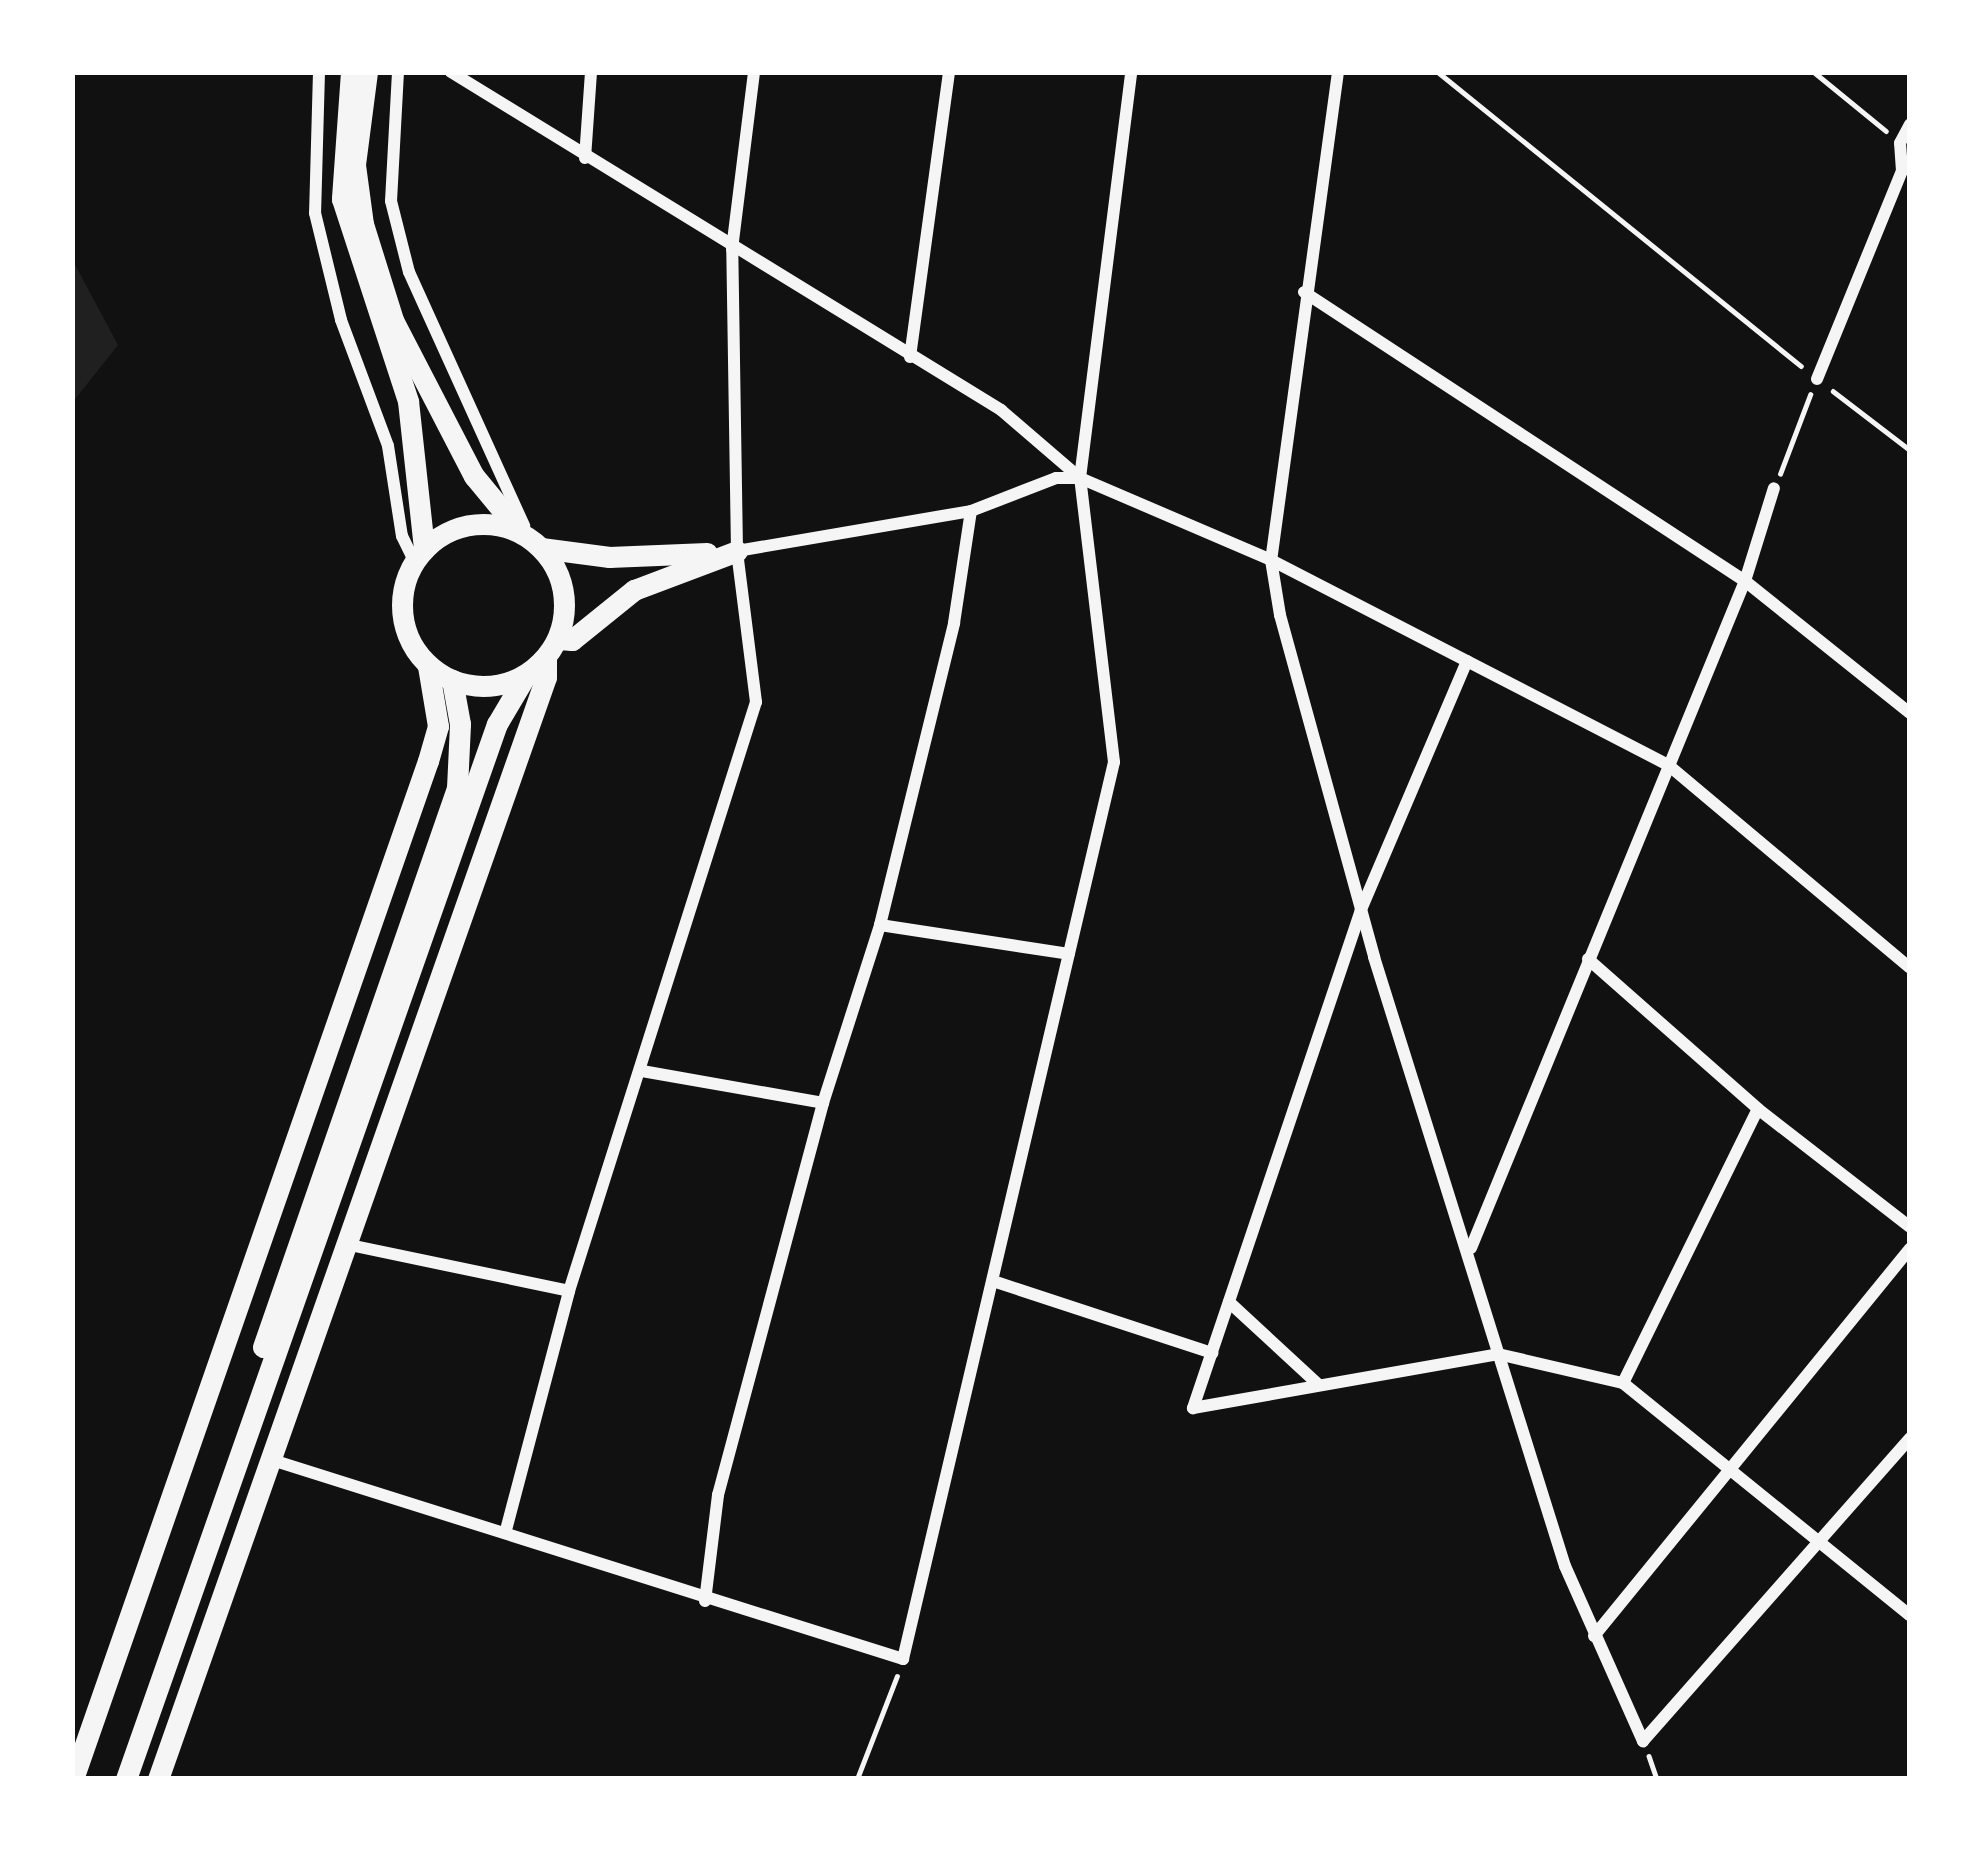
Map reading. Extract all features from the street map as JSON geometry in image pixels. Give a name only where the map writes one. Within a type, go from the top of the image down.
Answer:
[{"type":"main road","points":[[351,72],[342,199],[407,401],[419,555],[401,605],[414,648],[428,666],[452,680],[502,685],[526,675]]},
{"type":"main road","points":[[158,1779],[546,677],[565,608],[559,575],[474,476],[393,320],[363,224],[355,166],[367,72]]},
{"type":"main road","points":[[419,555],[470,525],[609,557],[737,551]]},
{"type":"main road","points":[[126,1779],[497,724],[526,675],[552,648],[572,640],[634,590],[737,551]]},
{"type":"main road","points":[[73,1779],[428,761],[439,726],[428,666]]},
{"type":"main road","points":[[114,1779],[457,788],[460,724],[452,680]]},
{"type":"street","points":[[319,72],[315,213],[341,320],[388,446],[402,536],[419,555]]},
{"type":"street","points":[[398,72],[391,201],[409,272],[531,540]]},
{"type":"street","points":[[451,72],[732,249],[1001,410],[1080,478],[1271,560],[1667,764],[1910,968]]},
{"type":"street","points":[[585,158],[591,72]]},
{"type":"street","points":[[506,1530],[569,1291],[756,702],[737,551],[732,249],[754,72]]},
{"type":"street","points":[[910,357],[949,72]]},
{"type":"street","points":[[267,1459],[506,1530],[705,1601],[903,1659],[1114,762],[1080,478],[1131,72]]},
{"type":"street","points":[[1338,72],[1304,292],[1271,560],[1361,910],[1471,1248],[1498,1354],[1594,1636],[1643,1742],[1910,1438]]},
{"type":"street","points":[[1816,379],[1903,171],[1900,143],[1910,124]]},
{"type":"street","points":[[1304,292],[1745,581],[1910,713]]},
{"type":"street","points":[[737,551],[971,511],[1055,478],[1080,478]]},
{"type":"street","points":[[1471,1248],[1745,581],[1774,488]]},
{"type":"street","points":[[705,1601],[718,1495],[823,1103],[880,925],[954,623],[971,511]]},
{"type":"street","points":[[1467,661],[1361,910],[1193,1408],[1498,1354],[1623,1383],[1733,1465],[1908,1611]]},
{"type":"street","points":[[880,925],[1069,954]]},
{"type":"street","points":[[1588,958],[1758,1108],[1910,1227]]},
{"type":"street","points":[[642,1071],[823,1103]]},
{"type":"street","points":[[1623,1383],[1758,1108]]},
{"type":"street","points":[[345,1244],[569,1291]]},
{"type":"street","points":[[1594,1636],[1910,1249]]},
{"type":"street","points":[[994,1281],[1212,1353]]},
{"type":"street","points":[[1229,1302],[1318,1384]]},
{"type":"path","points":[[1438,72],[1910,450]]},
{"type":"path","points":[[1814,72],[1900,143]]},
{"type":"path","points":[[1774,488],[1816,379]]},
{"type":"path","points":[[857,1779],[903,1659]]},
{"type":"shaded area","points":[[72,259],[118,345],[72,403]]}]
